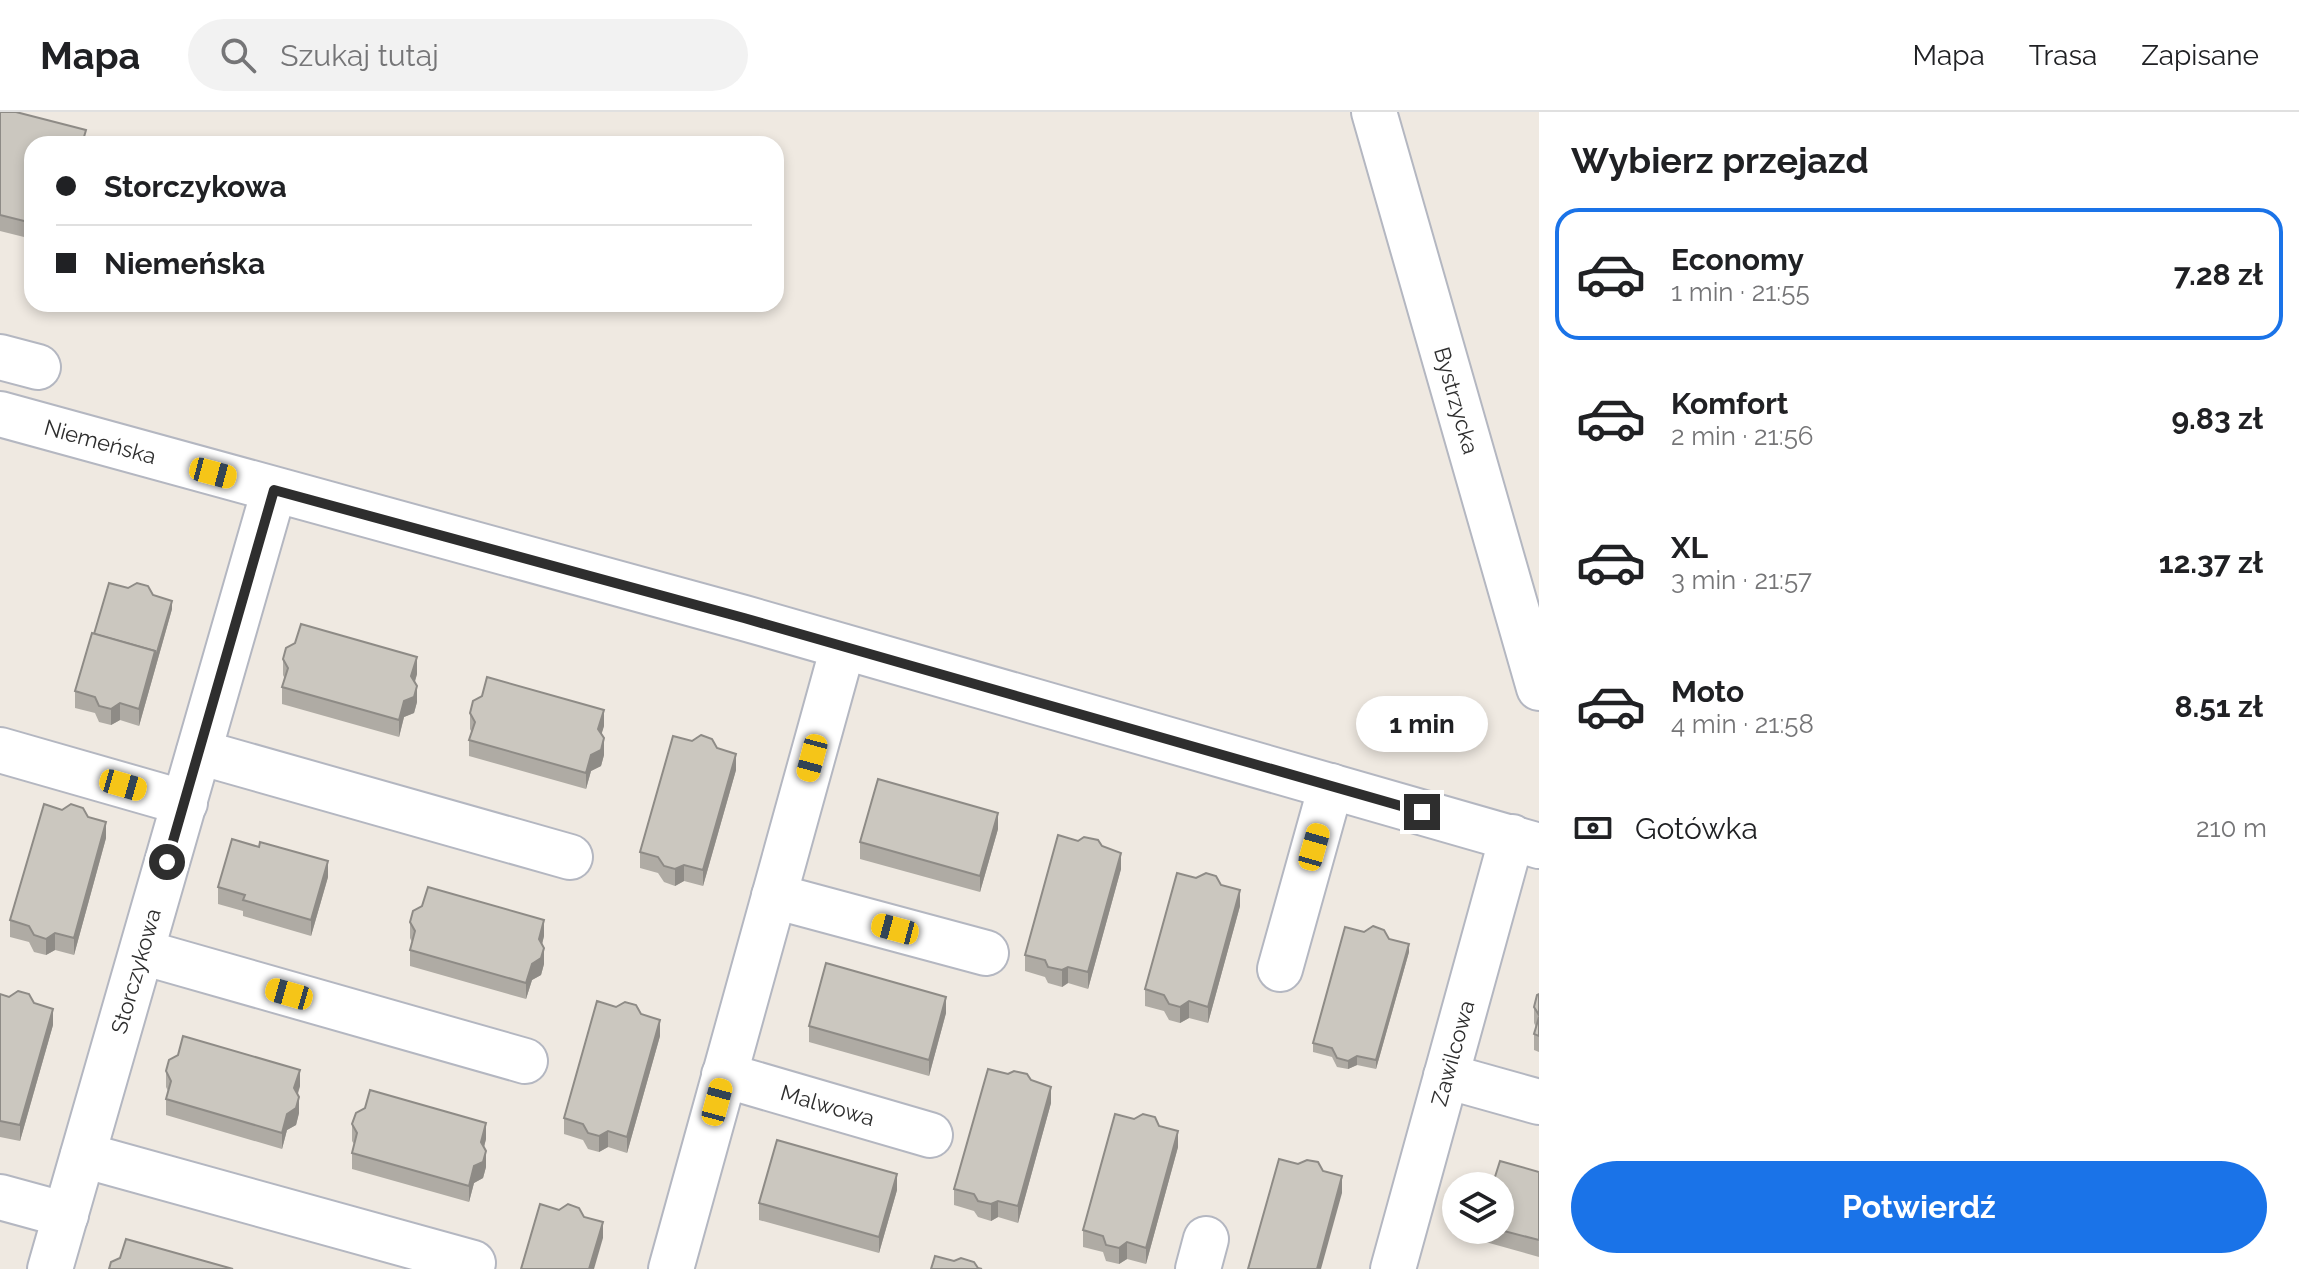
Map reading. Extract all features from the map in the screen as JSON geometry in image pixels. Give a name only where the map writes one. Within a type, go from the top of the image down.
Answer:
[{"type":"street","name":"Bystrzycka","points":[[1374,112],[1539,688]]},
{"type":"street","name":"Niemeńska","points":[[0,414],[843,647],[1526,842]]},
{"type":"street","name":"Storczykowa","points":[[50,1269],[274,490]]},
{"type":"street","points":[[678,1267],[724,1075],[843,647]]},
{"type":"street","points":[[0,750],[185,803]]},
{"type":"street","points":[[199,752],[570,857]]},
{"type":"street","points":[[1280,969],[1331,786]]},
{"type":"street","name":"Zawilcowa","points":[[1393,1269],[1446,1076],[1526,842]]},
{"type":"street","points":[[774,896],[986,953]]},
{"type":"street","points":[[142,952],[525,1061]]},
{"type":"street","name":"Malwowa","points":[[724,1075],[930,1135]]},
{"type":"street","points":[[1446,1076],[1539,1102]]},
{"type":"street","points":[[83,1155],[473,1263]]},
{"type":"street","points":[[0,1197],[66,1215]]},
{"type":"building","points":[[0,112],[16,112],[86,130],[84,136],[24,136],[24,221],[0,215]]},
{"type":"building","points":[[109,583],[128,588],[137,583],[148,586],[153,595],[172,601],[155,659],[155,651],[94,634]]},
{"type":"building","points":[[301,624],[417,657],[411,676],[417,686],[414,697],[404,701],[399,720],[282,687],[288,668],[283,659],[286,648],[295,643]]},
{"type":"building","points":[[92,633],[155,651],[139,709],[120,703],[111,709],[99,706],[95,697],[75,691]]},
{"type":"building","points":[[487,677],[604,710],[598,729],[604,738],[601,750],[591,755],[586,773],[469,740],[475,722],[470,713],[473,701],[482,696]]},
{"type":"building","points":[[701,735],[712,739],[717,748],[736,754],[703,870],[684,865],[675,869],[664,866],[658,857],[640,852],[673,736],[692,741]]},
{"type":"building","points":[[878,779],[998,813],[980,876],[860,842]]},
{"type":"building","points":[[44,804],[62,810],[71,804],[83,808],[88,817],[106,822],[74,938],[55,933],[46,939],[34,935],[29,926],[10,920]]},
{"type":"building","points":[[1058,835],[1078,841],[1084,837],[1098,840],[1102,846],[1121,853],[1088,972],[1068,967],[1062,970],[1048,967],[1045,960],[1025,955]]},
{"type":"building","points":[[232,839],[259,847],[260,842],[328,861],[311,920],[243,900],[245,895],[218,887]]},
{"type":"building","points":[[1177,873],[1196,878],[1206,873],[1216,876],[1221,885],[1240,890],[1208,1007],[1189,1001],[1180,1007],[1169,1004],[1164,995],[1145,989]]},
{"type":"building","points":[[428,887],[544,920],[539,939],[544,948],[541,958],[532,964],[526,983],[410,950],[415,931],[410,922],[413,911],[422,906]]},
{"type":"building","points":[[1373,926],[1384,930],[1389,939],[1409,944],[1376,1060],[1357,1056],[1348,1061],[1337,1058],[1332,1048],[1313,1043],[1345,927],[1364,932]]},
{"type":"building","points":[[826,963],[946,997],[929,1060],[809,1026]]},
{"type":"building","points":[[18,991],[29,994],[34,1003],[53,1009],[20,1125],[0,1121],[0,994],[9,997]]},
{"type":"building","points":[[1539,994],[1539,1015],[1534,1007]]},
{"type":"building","points":[[597,1001],[616,1007],[625,1002],[636,1005],[641,1014],[660,1020],[627,1137],[608,1131],[599,1136],[588,1133],[583,1124],[564,1118]]},
{"type":"building","points":[[1539,1017],[1539,1036],[1534,1034]]},
{"type":"building","points":[[183,1036],[300,1070],[294,1088],[299,1097],[296,1108],[287,1114],[282,1133],[166,1099],[171,1081],[166,1071],[169,1060],[178,1055]]},
{"type":"building","points":[[988,1069],[1008,1074],[1014,1071],[1027,1074],[1031,1080],[1051,1087],[1018,1206],[998,1201],[991,1204],[978,1201],[974,1194],[954,1189]]},
{"type":"building","points":[[370,1090],[486,1123],[481,1142],[486,1151],[483,1162],[474,1166],[469,1186],[352,1153],[357,1133],[352,1124],[356,1113],[365,1108]]},
{"type":"building","points":[[1115,1114],[1134,1119],[1143,1114],[1155,1117],[1159,1126],[1178,1131],[1146,1248],[1127,1242],[1119,1248],[1106,1245],[1103,1236],[1083,1230]]},
{"type":"building","points":[[777,1140],[897,1174],[879,1237],[759,1203]]},
{"type":"building","points":[[1279,1159],[1298,1164],[1307,1160],[1318,1162],[1323,1171],[1342,1176],[1317,1269],[1248,1269]]},
{"type":"building","points":[[1500,1161],[1539,1172],[1539,1240],[1514,1234],[1514,1172],[1497,1172]]},
{"type":"building","points":[[540,1204],[559,1210],[568,1204],[579,1208],[584,1217],[603,1222],[589,1269],[521,1269]]},
{"type":"building","points":[[126,1239],[233,1269],[109,1269],[111,1262],[120,1258]]},
{"type":"building","points":[[935,1256],[954,1261],[961,1258],[974,1262],[982,1269],[931,1269]]},
{"type":"route","points":[[167,862],[274,490],[744,618],[1422,812]]}]
